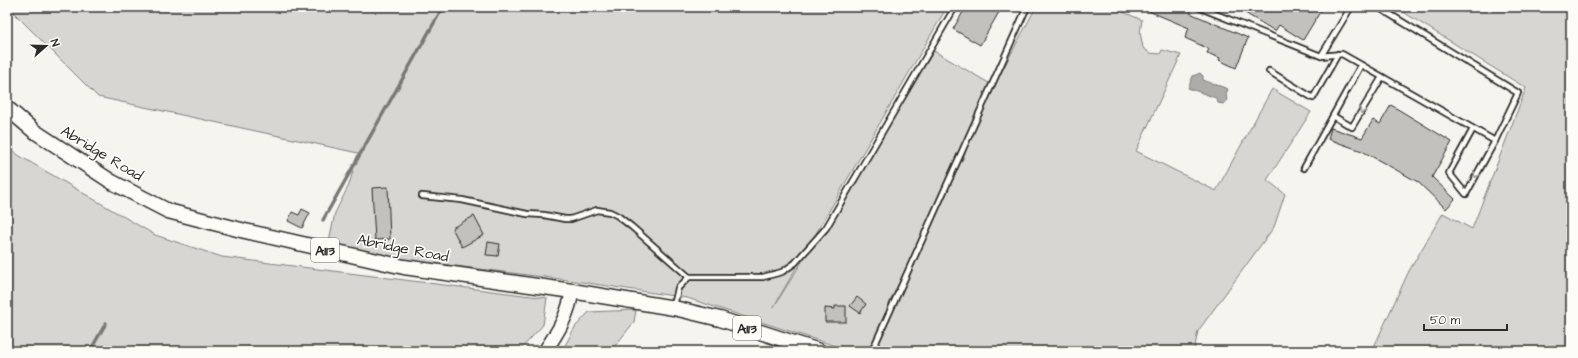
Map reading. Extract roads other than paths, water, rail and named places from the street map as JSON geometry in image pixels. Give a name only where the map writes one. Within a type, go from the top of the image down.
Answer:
[{"type":"main road","name":"Abridge Road","points":[[7,108],[34,130],[112,182],[168,210],[261,235],[404,267],[572,291],[674,308],[720,319],[819,351]]},
{"type":"street","points":[[546,351],[558,333],[567,313],[572,291]]},
{"type":"lane","points":[[422,196],[462,200],[527,214],[544,215],[564,219],[571,219],[597,210],[610,212],[618,216],[632,227],[689,277],[763,277],[782,272],[796,263],[826,228],[955,7]]},
{"type":"lane","points":[[872,351],[1027,7]]},
{"type":"lane","points":[[1198,7],[1321,56],[1342,54],[1495,141]]},
{"type":"lane","points":[[1321,56],[1351,7]]},
{"type":"lane","points":[[1378,7],[1518,93],[1495,141],[1466,194],[1449,173],[1473,129]]},
{"type":"lane","points":[[1269,71],[1313,98],[1338,54]]},
{"type":"lane","points":[[1304,168],[1361,65]]},
{"type":"lane","points":[[1333,116],[1352,127],[1382,77]]},
{"type":"lane","points":[[674,308],[678,288],[689,277]]},
{"type":"waterway","points":[[323,220],[443,7]]},
{"type":"waterway","points":[[90,351],[106,323]]}]
